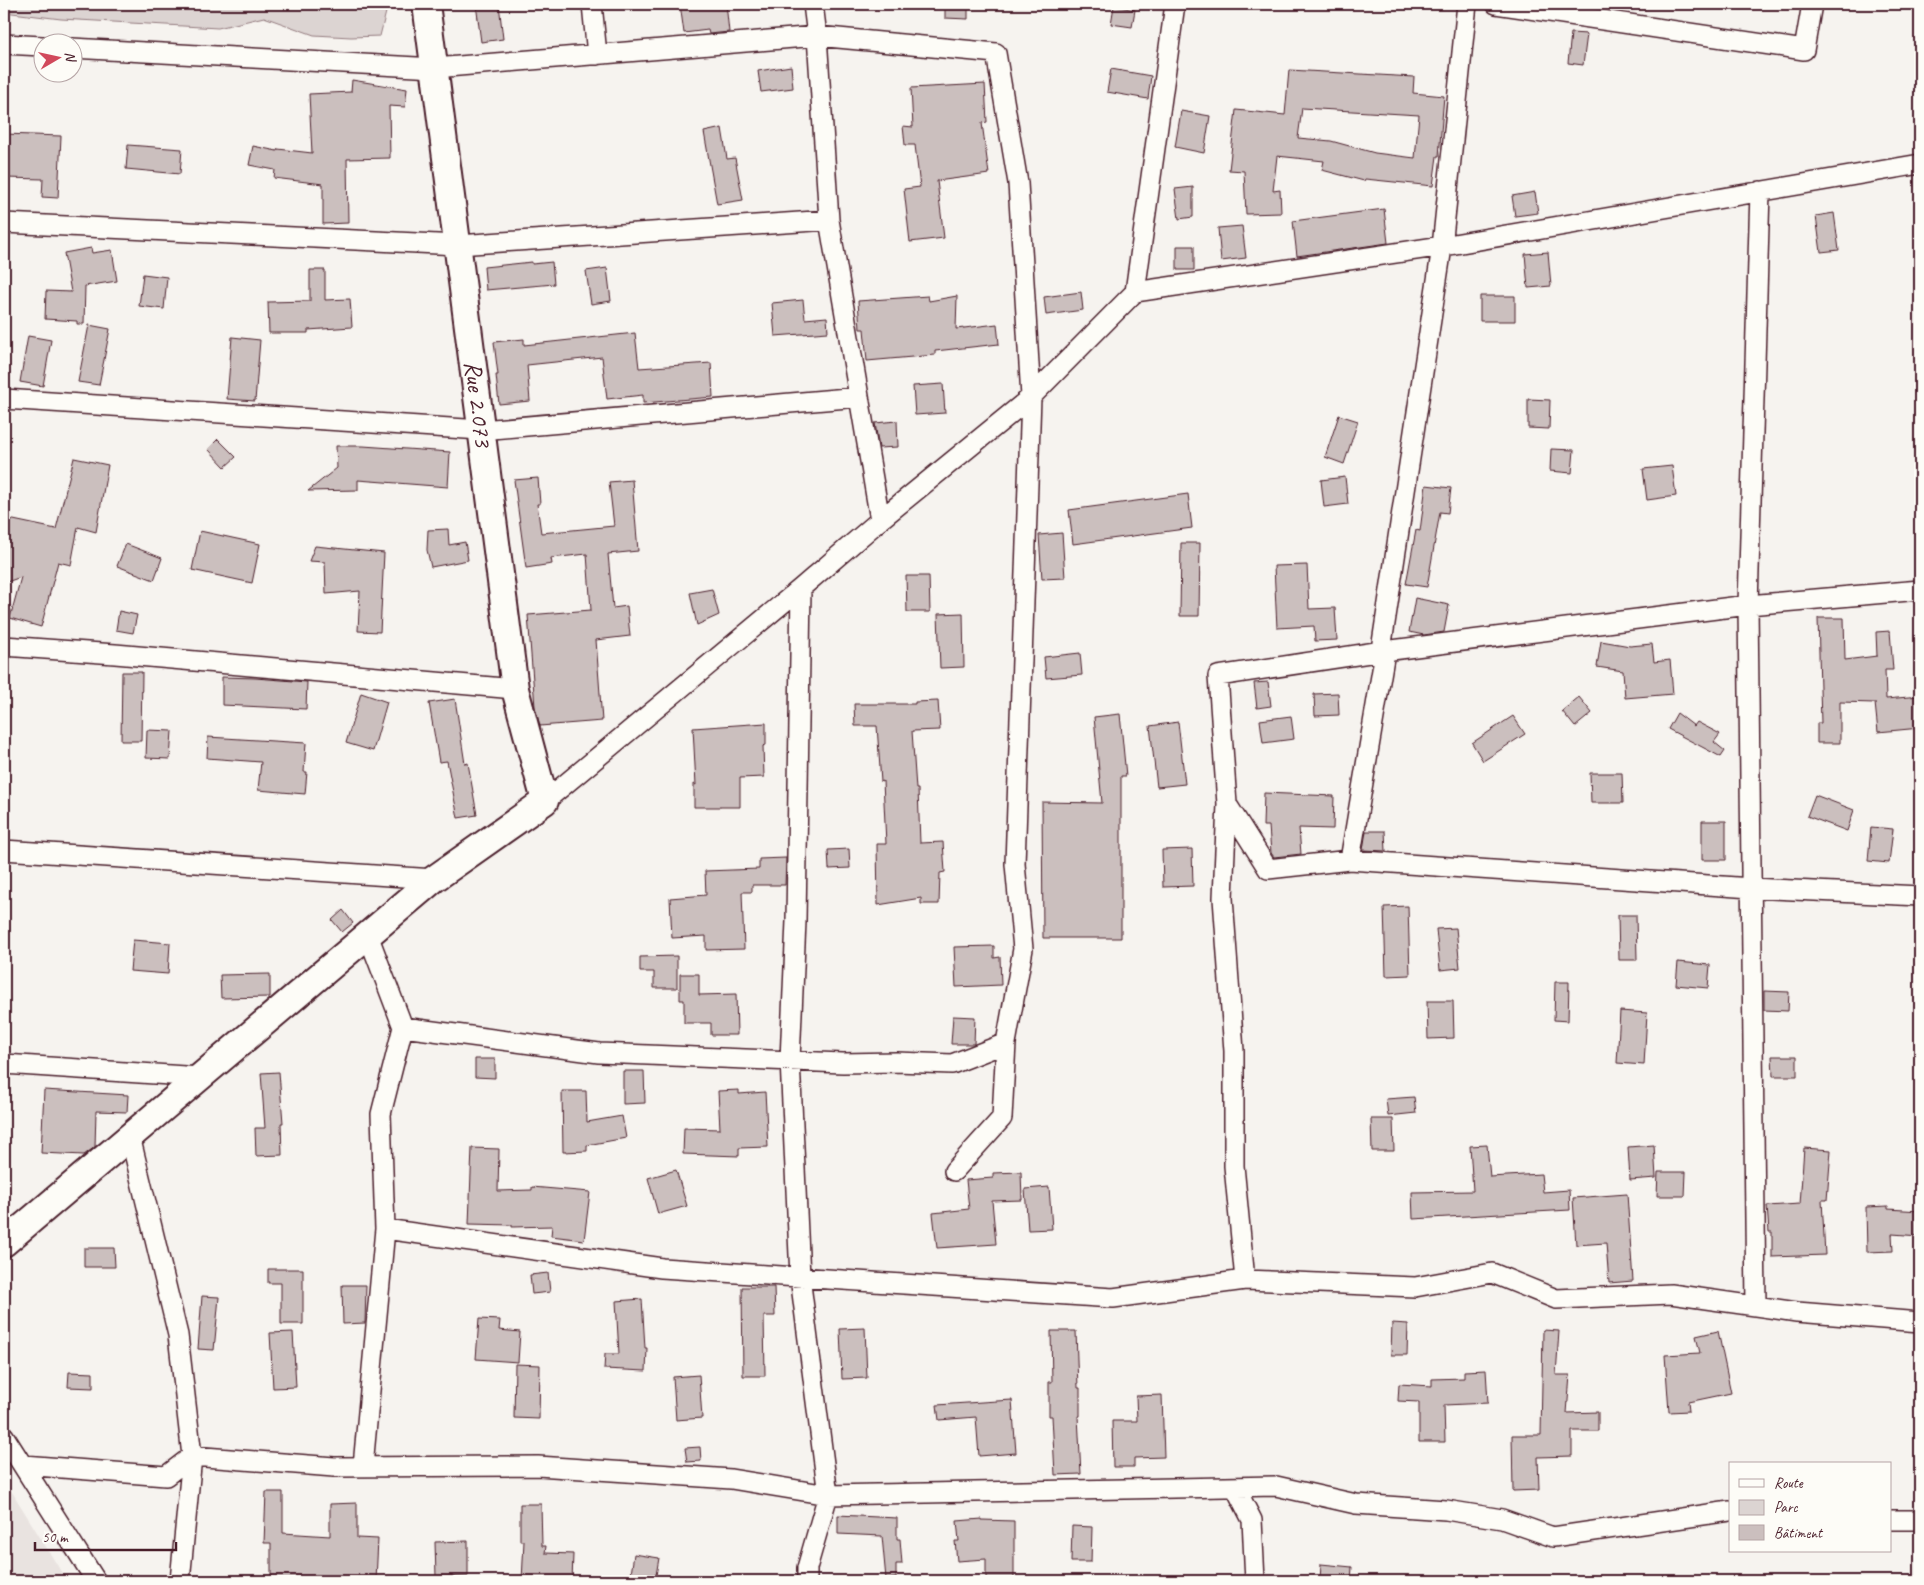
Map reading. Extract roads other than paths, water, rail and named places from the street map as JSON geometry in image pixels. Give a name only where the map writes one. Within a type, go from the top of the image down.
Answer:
[{"type":"street","name":"Rue 2.073","points":[[426,4],[515,689],[545,801]]},
{"type":"street","points":[[592,4],[597,55]]},
{"type":"street","points":[[813,4],[830,220],[880,520]]},
{"type":"street","points":[[1135,292],[1175,4]]},
{"type":"street","points":[[1350,860],[1385,652],[1382,643],[1442,246],[1467,4]]},
{"type":"street","points":[[1496,4],[1804,50],[1812,4]]},
{"type":"street","points":[[82,49],[435,68],[817,36],[996,52],[1018,183],[1030,397],[1015,864],[1023,949],[1006,1042],[1002,1118],[954,1171]]},
{"type":"street","points":[[4,44],[32,45]]},
{"type":"street","points":[[4,1243],[434,879],[545,801],[1030,397],[1135,292],[1442,246],[1920,164]]},
{"type":"street","points":[[1756,1306],[1748,606],[1760,191]]},
{"type":"street","points":[[4,224],[458,245],[830,220]]},
{"type":"street","points":[[4,399],[481,430],[859,397]]},
{"type":"street","points":[[800,588],[796,911],[790,1060],[800,1277],[828,1495],[807,1568],[807,1581]]},
{"type":"street","points":[[1245,1280],[1234,1166],[1234,1052],[1224,898],[1228,804],[1218,676],[1376,652],[1748,606],[1920,590]]},
{"type":"street","points":[[4,646],[515,689]]},
{"type":"street","points":[[1228,804],[1268,869],[1350,860],[1751,888],[1920,896]]},
{"type":"street","points":[[4,850],[434,879]]},
{"type":"street","points":[[363,1466],[385,1228],[381,1114],[403,1028],[368,935]]},
{"type":"street","points":[[403,1028],[599,1053],[843,1063],[952,1064],[1006,1042]]},
{"type":"street","points":[[4,1064],[200,1077]]},
{"type":"street","points":[[130,1136],[178,1335],[192,1456],[180,1581]]},
{"type":"street","points":[[385,1228],[662,1268],[1112,1298],[1245,1280],[1415,1287],[1492,1273],[1556,1299],[1671,1294],[1797,1312],[1920,1322]]},
{"type":"street","points":[[4,1436],[96,1581]]},
{"type":"street","points":[[23,1465],[166,1476],[192,1456],[334,1467],[538,1466],[731,1479],[828,1495],[1276,1486],[1356,1504],[1446,1510],[1502,1519],[1553,1537],[1729,1511]]},
{"type":"street","points":[[1235,1487],[1252,1520],[1256,1581]]},
{"type":"street","points":[[1892,1520],[1920,1520]]}]
